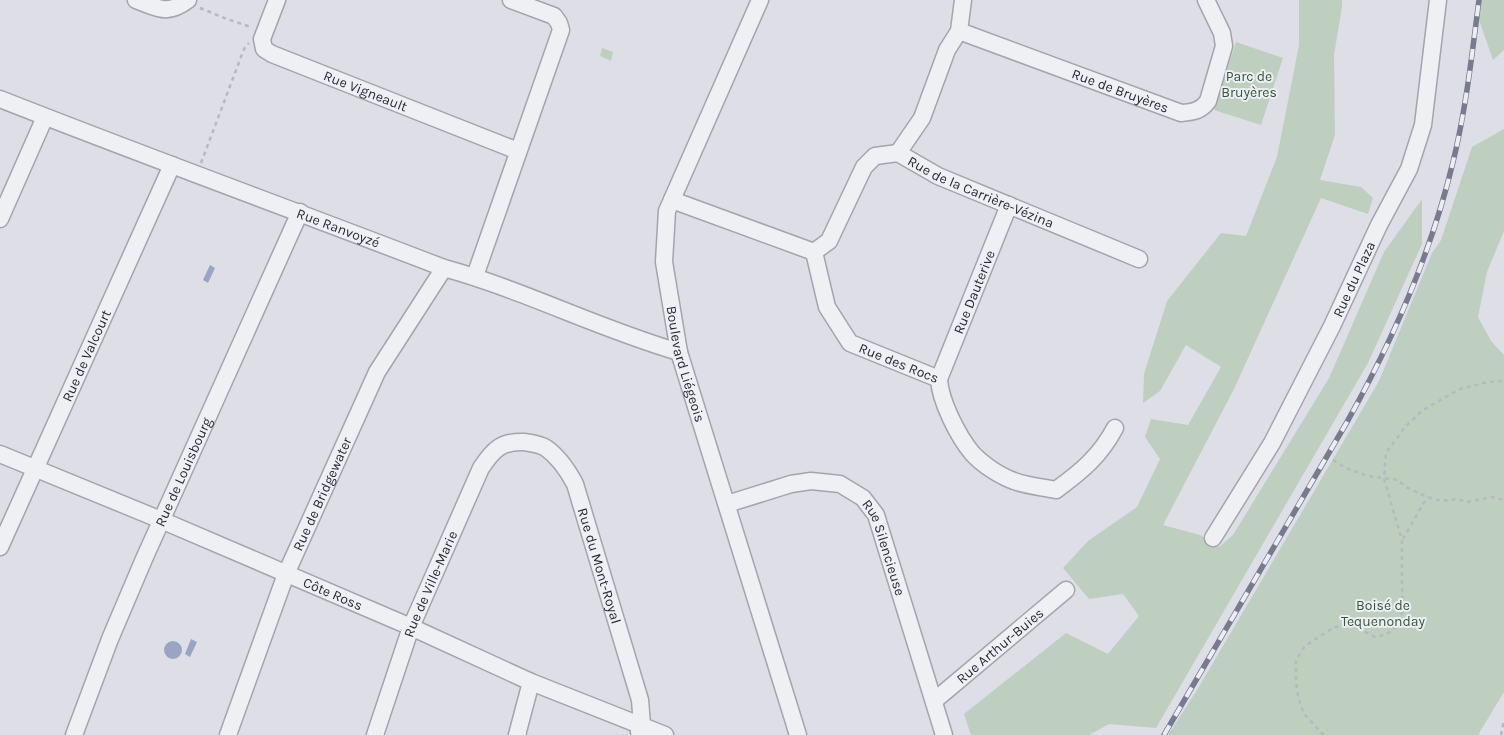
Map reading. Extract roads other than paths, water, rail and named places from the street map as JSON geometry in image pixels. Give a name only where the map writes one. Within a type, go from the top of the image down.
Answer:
[{"type":"street","points":[[136,0],[163,10],[177,9],[192,3]]},
{"type":"street","name":"Rue Vigneault","points":[[277,0],[262,39],[264,49],[272,54],[518,151]]},
{"type":"street","points":[[475,276],[561,30],[554,16],[511,0]]},
{"type":"street","name":"Boulevard Liégeois","points":[[760,0],[667,211],[664,262],[679,352],[798,735]]},
{"type":"street","points":[[898,153],[922,118],[947,50],[959,31],[963,0]]},
{"type":"street","name":"Rue de Bruyères","points":[[959,31],[1181,113],[1188,113],[1203,108],[1208,102],[1224,46],[1222,33],[1206,0]]},
{"type":"street","name":"Rue du Plaza","points":[[1213,538],[1272,443],[1332,326],[1379,224],[1409,169],[1423,125],[1438,0]]},
{"type":"street","name":"Rue Ranvoyzé","points":[[0,99],[444,268],[475,276],[617,332],[679,352]]},
{"type":"street","points":[[0,219],[46,117]]},
{"type":"street","name":"Rue de la Carrière-Vézina","points":[[814,252],[829,241],[864,167],[875,156],[898,153],[938,176],[1139,259]]},
{"type":"street","name":"Rue de Valcourt","points":[[0,547],[172,165]]},
{"type":"street","points":[[672,200],[814,252]]},
{"type":"street","name":"Rue Dauterive","points":[[938,380],[1008,205]]},
{"type":"street","name":"Rue de Louisbourg","points":[[74,735],[110,639],[161,520],[300,212]]},
{"type":"street","name":"Rue des Rocs","points":[[814,252],[827,307],[850,343],[938,380],[939,388],[953,424],[972,453],[991,468],[1014,481],[1056,490],[1082,471],[1107,442],[1115,428]]},
{"type":"street","name":"Rue de Bridgewater","points":[[228,735],[286,574],[377,372],[444,268]]},
{"type":"street","name":"Rue du Mont-Royal","points":[[504,444],[516,442],[532,443],[545,447],[557,458],[575,484],[640,700],[640,730]]},
{"type":"street","name":"Rue de Ville-Marie","points":[[375,735],[410,628],[481,468],[491,453],[504,444]]},
{"type":"street","name":"Côte Ross","points":[[0,454],[161,520],[640,730],[665,735]]},
{"type":"street","name":"Rue Silencieuse","points":[[727,504],[791,484],[811,481],[840,484],[863,498],[876,515],[944,735]]},
{"type":"street","name":"Rue Arthur-Buies","points":[[934,701],[1066,590]]},
{"type":"street","points":[[517,735],[531,682]]},
{"type":"water","points":[[210,265],[215,268],[208,283],[203,280]]},
{"type":"water","points":[[191,639],[197,642],[190,657],[185,654]]},
{"type":"water","points":[[173,641],[179,644],[182,650],[179,656],[173,659],[167,656],[164,650],[167,644]]},
{"type":"railway","points":[[1164,735],[1347,422],[1380,360],[1409,296],[1434,230],[1458,142],[1479,0]]},
{"type":"park label","name":"Parc de Bruyères","points":[[1249,84]]},
{"type":"park label","name":"Boisé de Tequenonday","points":[[1383,614]]}]
